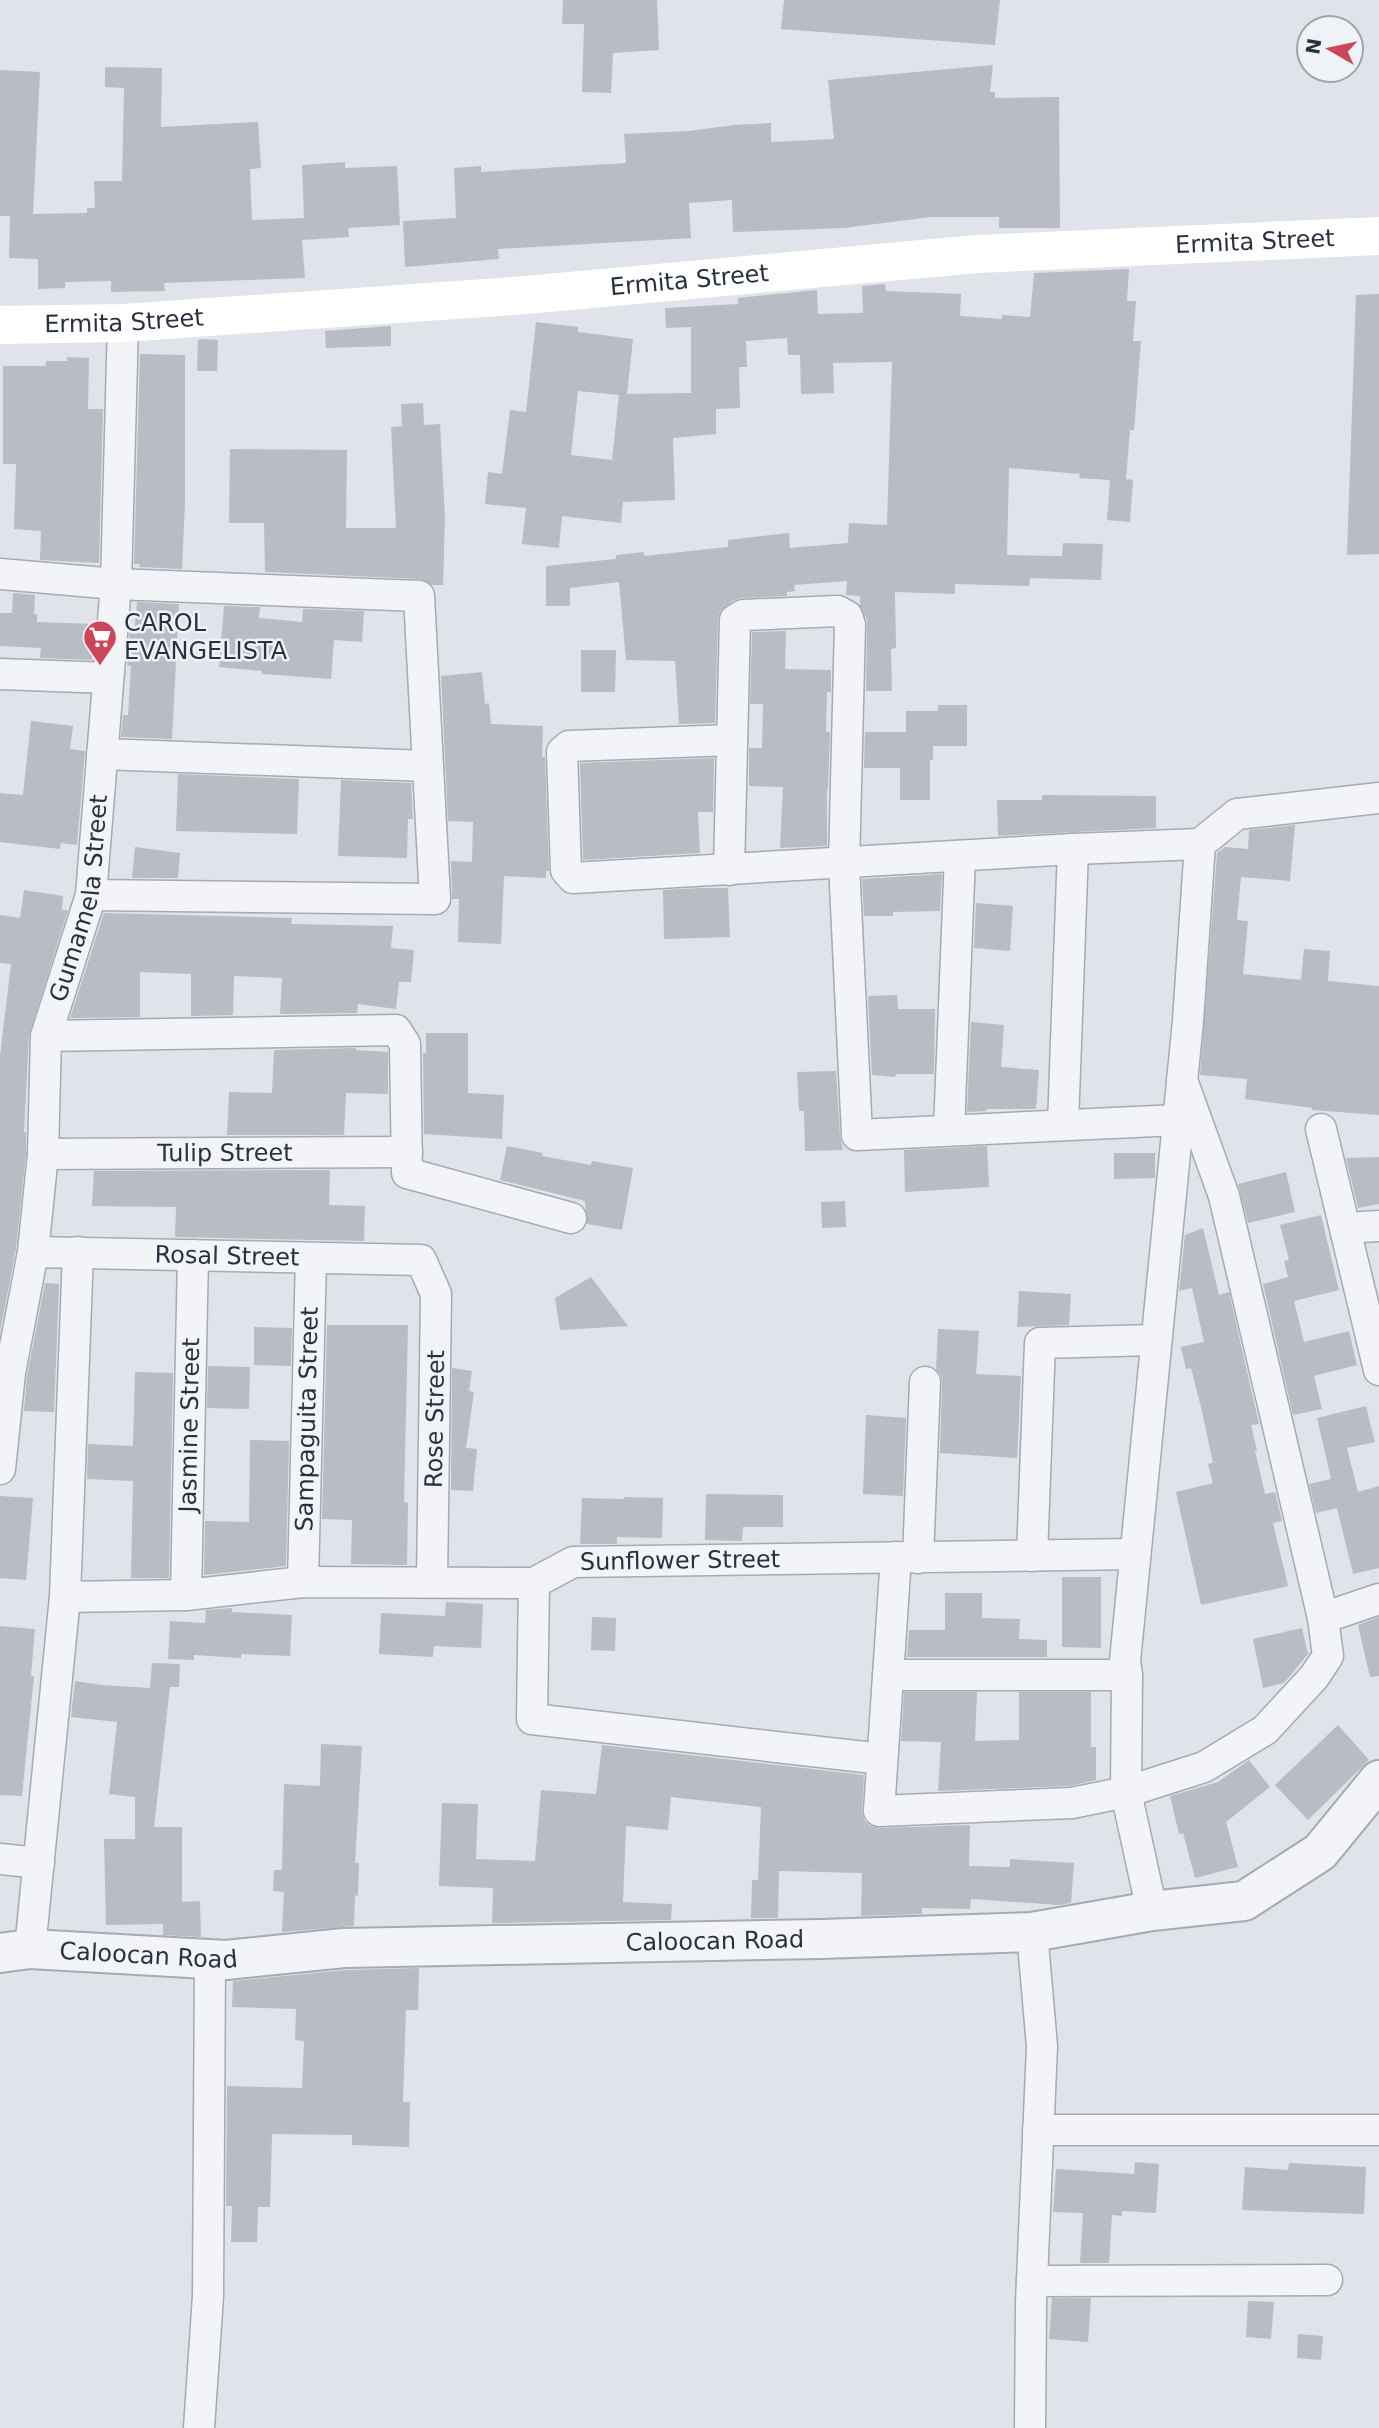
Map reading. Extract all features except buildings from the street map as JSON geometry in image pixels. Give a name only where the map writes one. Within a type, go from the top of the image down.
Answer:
[{"type":"main road","name":"Ermita Street","points":[[0,325],[123,323],[514,296],[977,254],[1379,236]]},
{"type":"street","name":"Gumamela Street","points":[[0,1469],[10,1373],[33,1252],[43,1154],[46,1036],[91,895],[116,584],[123,323]]},
{"type":"street","points":[[0,575],[116,584],[419,596],[435,899],[91,895]]},
{"type":"street","points":[[729,870],[736,620],[743,615],[838,611],[847,616],[850,645],[844,864],[857,1135],[1178,1120]]},
{"type":"street","points":[[0,674],[108,678]]},
{"type":"street","points":[[732,740],[569,746],[562,752],[566,870],[573,878],[1200,844],[1237,814],[1379,798]]},
{"type":"street","points":[[102,754],[428,766]]},
{"type":"street","points":[[1152,1911],[1126,1792],[1125,1661],[1188,1021],[1200,844]]},
{"type":"street","points":[[1063,1125],[1073,849]]},
{"type":"street","points":[[949,1130],[960,856]]},
{"type":"street","points":[[46,1036],[396,1030],[405,1044],[407,1173],[571,1218]]},
{"type":"street","points":[[925,1382],[907,1558],[888,1675],[879,1811],[1072,1804],[1126,1792],[1204,1767],[1265,1730],[1314,1677],[1328,1656],[1323,1618],[1224,1196],[1182,1080]]},
{"type":"street","points":[[1321,1129],[1379,1370]]},
{"type":"street","name":"Tulip Street","points":[[43,1154],[407,1152]]},
{"type":"street","points":[[1346,1228],[1379,1226]]},
{"type":"street","name":"Rosal Street","points":[[33,1252],[421,1260]]},
{"type":"street","points":[[15,1951],[39,1863],[65,1597],[78,1252]]},
{"type":"street","name":"Jasmine Street","points":[[186,1595],[193,1255]]},
{"type":"street","name":"Sampaguita Street","points":[[303,1582],[311,1258]]},
{"type":"street","name":"Rose Street","points":[[421,1260],[436,1294],[432,1582]]},
{"type":"street","points":[[1032,1556],[1040,1343],[1155,1340]]},
{"type":"street","name":"Sunflower Street","points":[[65,1597],[186,1595],[303,1582],[534,1583],[573,1562],[1134,1554]]},
{"type":"street","points":[[534,1583],[532,1719],[882,1759]]},
{"type":"street","points":[[1323,1618],[1379,1599]]},
{"type":"street","points":[[888,1675],[1127,1675]]},
{"type":"street","name":"Caloocan Road","points":[[15,1951],[226,1960],[344,1948],[807,1940],[1032,1932],[1152,1911],[1244,1901],[1320,1852],[1379,1780]]},
{"type":"street","points":[[0,1859],[39,1863]]},
{"type":"street","points":[[1030,2428],[1032,2281],[1042,2046],[1032,1932]]},
{"type":"street","points":[[199,2428],[208,2296],[210,1958]]},
{"type":"street","points":[[1038,2130],[1379,2130]]},
{"type":"street","points":[[1032,2281],[1327,2280]]},
{"type":"place","name":"CAROL EVANGELISTA","points":[[100,667]]}]
